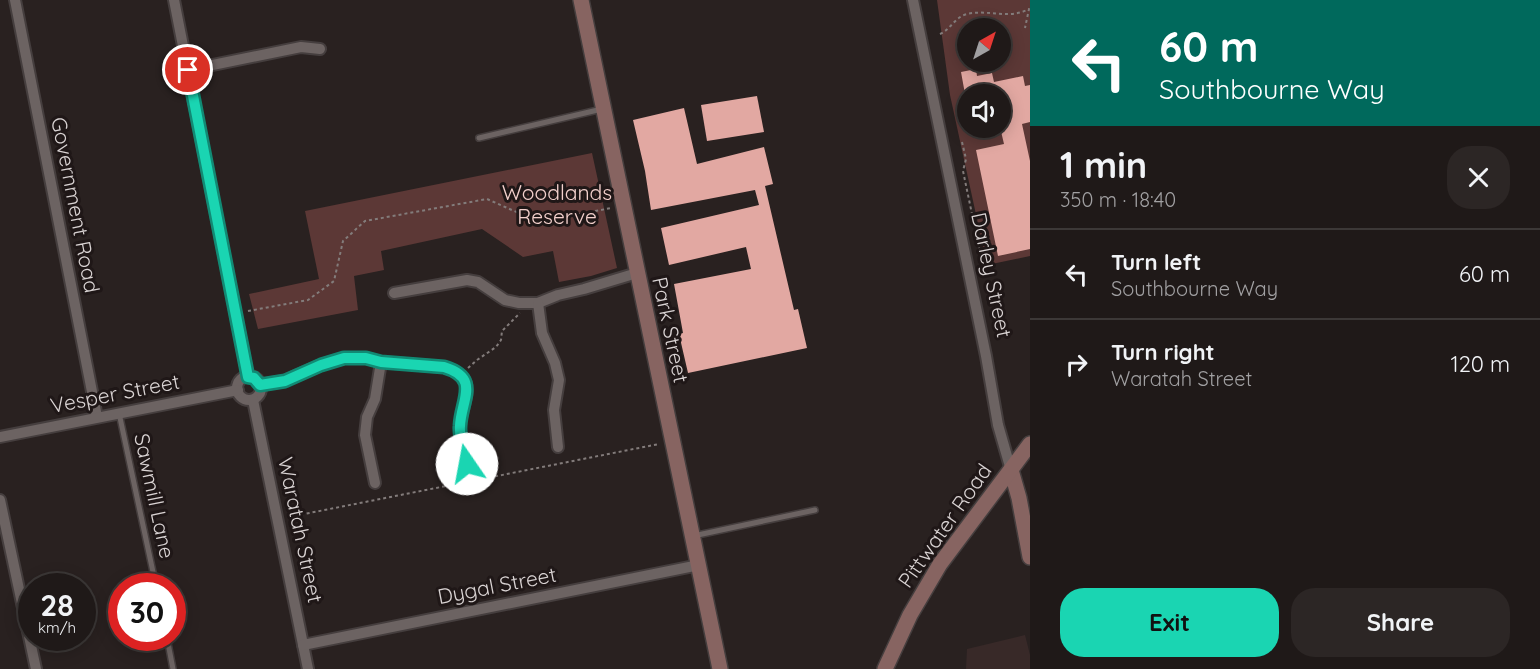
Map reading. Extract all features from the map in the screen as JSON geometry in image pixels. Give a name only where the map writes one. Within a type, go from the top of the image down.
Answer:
[{"type":"street","name":"Government Road","points":[[15,0],[97,417]]},
{"type":"street","points":[[174,0],[248,377]]},
{"type":"street","name":"Park Street","points":[[581,0],[720,669]]},
{"type":"street","name":"Darley Street","points":[[913,0],[984,344],[998,424],[1019,498],[1030,557]]},
{"type":"street","points":[[188,70],[301,47],[320,49]]},
{"type":"street","points":[[394,293],[467,280],[478,282],[505,300],[538,303],[558,294],[584,289],[637,273]]},
{"type":"street","points":[[538,303],[542,333],[555,363],[559,380],[554,410],[558,447]]},
{"type":"street","points":[[260,385],[285,381],[321,365],[344,358],[366,358],[381,362],[444,367],[462,375],[466,385],[467,398],[460,429],[467,464]]},
{"type":"street","points":[[375,483],[365,435],[367,417],[375,399],[381,362]]},
{"type":"street","points":[[248,377],[254,378],[260,385],[259,395],[253,399],[245,399],[238,390],[241,380],[248,377]]},
{"type":"street","name":"Vesper Street","points":[[0,437],[238,390]]},
{"type":"street","name":"Waratah Street","points":[[253,399],[308,669]]},
{"type":"street","name":"Pittwater Road","points":[[885,669],[910,615],[940,564],[1030,444]]},
{"type":"street","points":[[0,500],[36,669]]},
{"type":"street","name":"Dygal Street","points":[[303,645],[699,565]]},
{"type":"lane","points":[[479,138],[604,109]]},
{"type":"lane","name":"Sawmill Lane","points":[[119,413],[153,573]]},
{"type":"lane","points":[[693,536],[815,510]]},
{"type":"lane","points":[[170,651],[173,669]]},
{"type":"path","points":[[1025,28],[1030,8]]},
{"type":"path","points":[[940,34],[946,32],[957,20],[968,14],[1006,15],[1030,8]]},
{"type":"path","points":[[962,142],[966,159],[963,171],[982,262]]},
{"type":"path","points":[[248,310],[308,300],[334,281],[343,241],[365,221],[487,199],[539,222],[623,206]]},
{"type":"path","points":[[462,375],[477,360],[496,347],[501,340],[502,331],[519,314],[519,307]]},
{"type":"path","points":[[289,517],[674,441]]},
{"type":"shaded area","points":[[1025,635],[1030,655],[1030,669],[966,669],[967,649]]},
{"type":"green space","points":[[937,0],[1030,0],[1030,256],[987,265],[959,138],[1011,138],[1011,84],[957,84],[957,127],[950,95]]},
{"type":"green space","name":"Woodlands Reserve","points":[[592,153],[617,268],[559,282],[553,251],[523,257],[482,229],[381,251],[384,270],[354,276],[358,310],[258,329],[249,294],[319,279],[305,211]]},
{"type":"building","points":[[961,72],[976,72],[977,76],[992,73],[994,82],[1023,76],[1025,86],[1030,85],[1030,122],[1022,124],[1030,161],[1030,249],[998,256],[976,150],[1004,144],[1003,138],[1011,138],[1011,84],[963,84]]},
{"type":"building","points":[[757,96],[764,132],[707,141],[701,105]]},
{"type":"building","points":[[684,108],[697,164],[764,147],[773,184],[765,186],[794,310],[798,309],[807,348],[688,373],[679,334],[683,333],[674,284],[751,269],[746,247],[669,265],[661,228],[759,205],[755,190],[651,210],[633,120]]},
{"type":"route","points":[[188,70],[248,377],[254,378],[260,385],[285,381],[321,365],[344,358],[366,358],[381,362],[444,367],[453,370],[462,375],[466,385],[467,398],[460,429],[467,464]]}]
